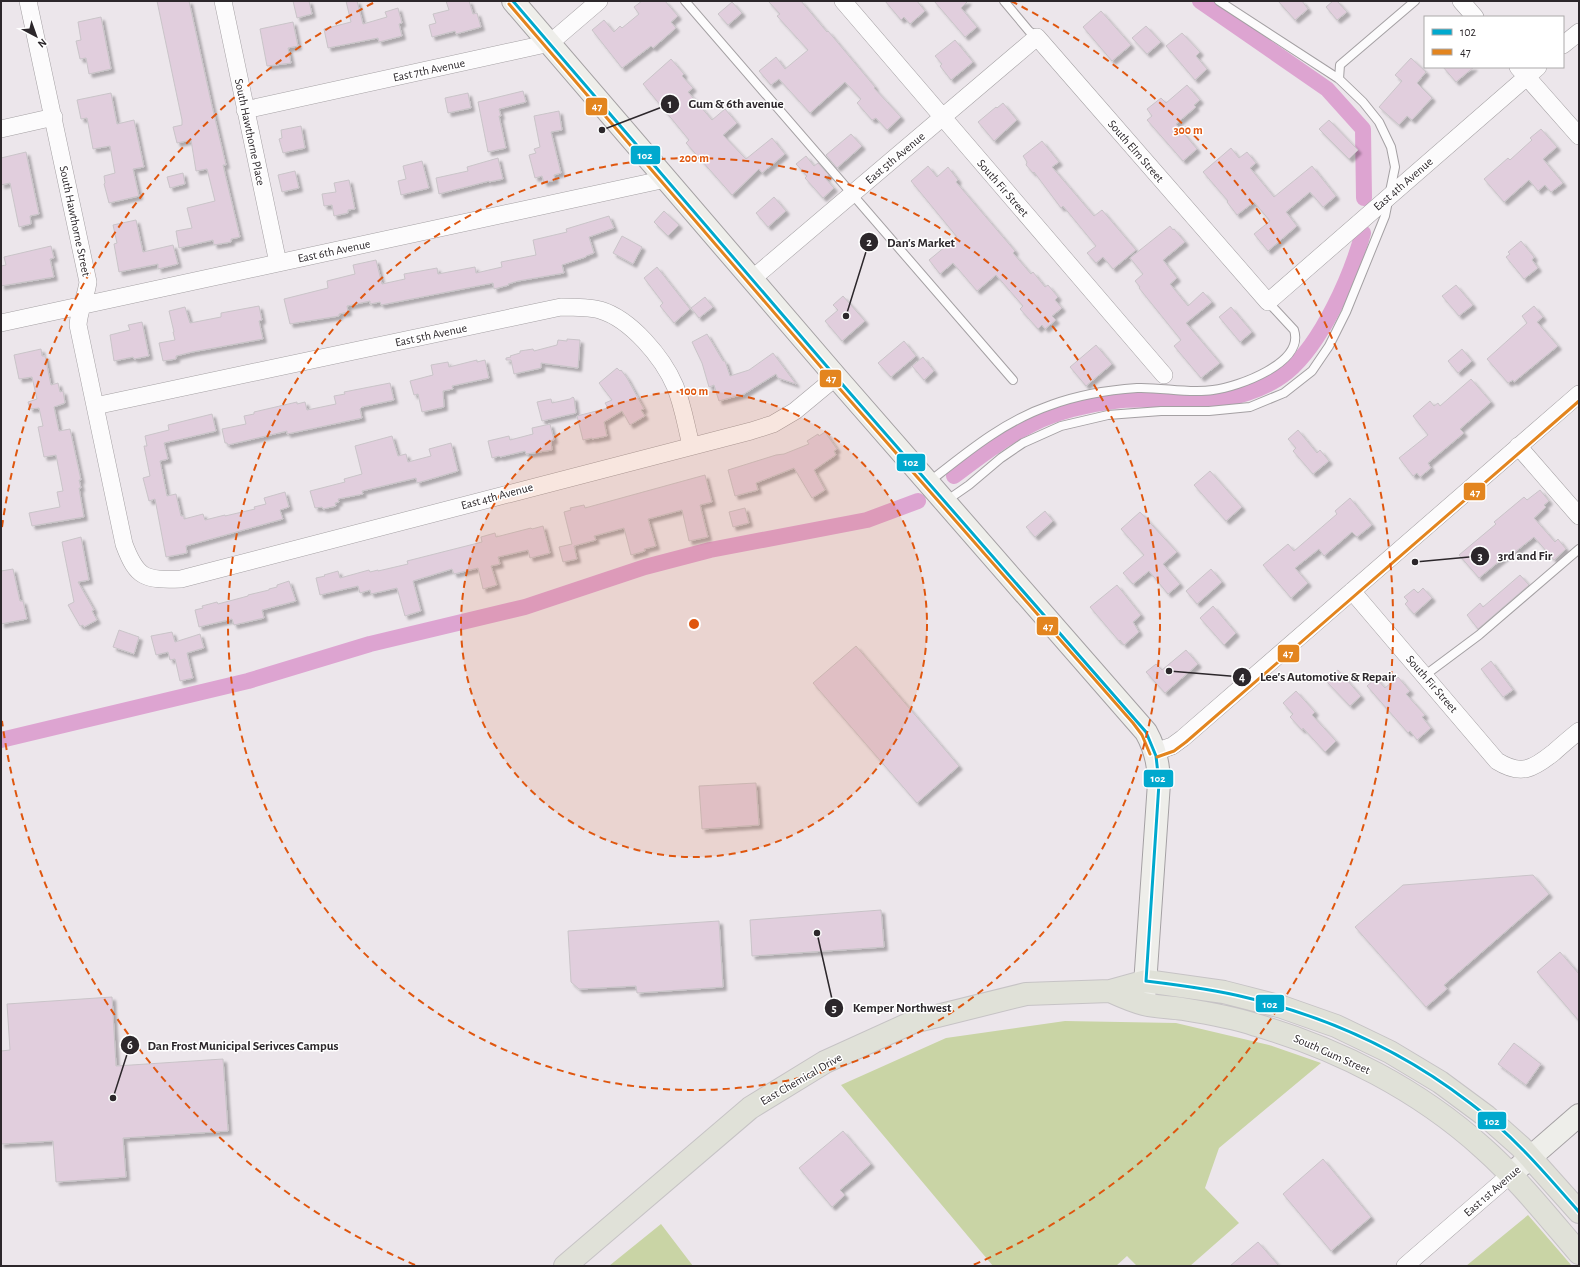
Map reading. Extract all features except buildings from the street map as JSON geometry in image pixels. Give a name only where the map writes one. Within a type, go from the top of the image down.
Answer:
[{"type":"main road","points":[[513,1],[836,377],[1146,732],[1155,752],[1159,783],[1144,1004]]},
{"type":"main road","name":"East Chemical Drive","points":[[565,1266],[750,1108],[825,1062],[912,1022],[1026,994],[1110,991],[1146,981]]},
{"type":"main road","name":"South Gum Street","points":[[1146,981],[1196,987],[1254,999],[1311,1016],[1366,1039],[1416,1066],[1464,1098],[1509,1135],[1579,1212]]},
{"type":"main road","name":"East Chemical Drive","points":[[1110,991],[1144,1004]]},
{"type":"main road","name":"South Gum Street","points":[[1144,1004],[1185,1009],[1243,1021],[1297,1038],[1350,1060],[1400,1087],[1442,1114],[1484,1148],[1579,1252]]},
{"type":"main road","name":"East 1st Avenue","points":[[1510,1175],[1579,1115]]},
{"type":"street","name":"South Hawthorne Street","points":[[28,1],[54,117],[88,282],[87,294],[79,314],[78,325],[124,544],[131,562],[144,576]]},
{"type":"street","name":"South Hawthorne Place","points":[[223,1],[278,263]]},
{"type":"street","name":"East 7th Avenue","points":[[245,110],[550,43],[600,1]]},
{"type":"street","name":"South Fir Street","points":[[843,1],[1166,382]]},
{"type":"street","points":[[1461,1],[1473,16]]},
{"type":"street","points":[[1564,45],[1579,32]]},
{"type":"street","name":"East 5th Avenue","points":[[752,279],[1037,37]]},
{"type":"street","name":"South Elm Street","points":[[1037,37],[1268,302]]},
{"type":"street","points":[[1528,70],[1579,136]]},
{"type":"street","name":"East 4th Avenue","points":[[1268,302],[1389,196],[1528,70]]},
{"type":"street","points":[[1,129],[54,117]]},
{"type":"street","name":"East 6th Avenue","points":[[1,322],[666,179]]},
{"type":"street","name":"East 5th Avenue","points":[[95,406],[561,307],[582,308],[600,310],[617,317],[630,326],[654,353],[667,370],[676,387],[691,445]]},
{"type":"street","name":"East 4th Avenue","points":[[144,576],[152,579],[181,579],[691,445],[751,431],[773,424],[795,411],[836,377]]},
{"type":"street","points":[[1155,752],[1172,746],[1183,738],[1579,394]]},
{"type":"street","points":[[1518,446],[1579,516]]},
{"type":"street","name":"South Fir Street","points":[[1352,591],[1497,761],[1507,767],[1517,769],[1527,769],[1538,765],[1579,731]]},
{"type":"street","name":"East 1st Avenue","points":[[1405,1266],[1510,1175]]},
{"type":"lane","points":[[685,1],[1013,380]]},
{"type":"lane","name":"South Elm Street","points":[[1004,1],[1029,31],[1037,37]]},
{"type":"lane","points":[[945,502],[969,485],[1012,450],[1023,443],[1060,426],[1108,416],[1161,411],[1209,411],[1250,407],[1284,393],[1312,371],[1328,346],[1346,312],[1385,216],[1395,167],[1391,147],[1379,122],[1363,102],[1340,79],[1219,1]]},
{"type":"lane","points":[[1340,79],[1340,65],[1415,1]]},
{"type":"lane","points":[[928,483],[983,440],[1009,423],[1052,404],[1113,391],[1166,382],[1194,391],[1213,390],[1258,376],[1280,362],[1291,352],[1295,343],[1296,335],[1294,330],[1268,302]]},
{"type":"lane","points":[[1424,676],[1479,635],[1579,549]]},
{"type":"green space","points":[[1065,1021],[1176,1023],[1269,1045],[1321,1063],[1219,1148],[1205,1188],[1239,1223],[1190,1266],[1137,1266],[1127,1256],[1116,1266],[993,1266],[841,1085],[946,1038]]},
{"type":"green space","points":[[1528,1215],[1572,1266],[1466,1266]]},
{"type":"green space","points":[[661,1224],[693,1266],[609,1266]]},
{"type":"waterway","points":[[1200,1],[1327,89],[1363,129],[1364,198]]},
{"type":"waterway","points":[[954,476],[1012,435],[1041,420],[1072,409],[1104,402],[1122,400],[1215,401],[1248,393],[1269,384],[1287,372],[1300,359],[1323,327],[1343,288],[1363,233]]},
{"type":"waterway","points":[[1,740],[248,681],[370,644],[525,607],[645,567],[710,550],[867,520],[918,501]]},
{"type":"transit line","name":"102","points":[[513,1],[836,377],[1146,732],[1156,756],[1159,783],[1146,981]]},
{"type":"transit line","name":"47","points":[[509,4],[832,380],[1133,723],[1142,735],[1150,754]]},
{"type":"transit line","name":"47","points":[[1157,757],[1174,751],[1186,742],[1579,401]]},
{"type":"transit line","name":"102","points":[[1146,981],[1220,992],[1275,1005],[1334,1025],[1391,1052],[1445,1085],[1485,1115],[1528,1154],[1579,1212]]},
{"type":"place","name":"Gum & 6th avenue","points":[[602,130]]},
{"type":"place","name":"Dan's Market","points":[[846,316]]},
{"type":"place","name":"3rd and Fir","points":[[1415,562]]},
{"type":"place","name":"Lee's Automotive & Repair","points":[[1169,671]]},
{"type":"place","name":"Kemper Northwest","points":[[817,933]]},
{"type":"place","name":"Dan Frost Municipal Serivces Campus","points":[[113,1098]]}]
